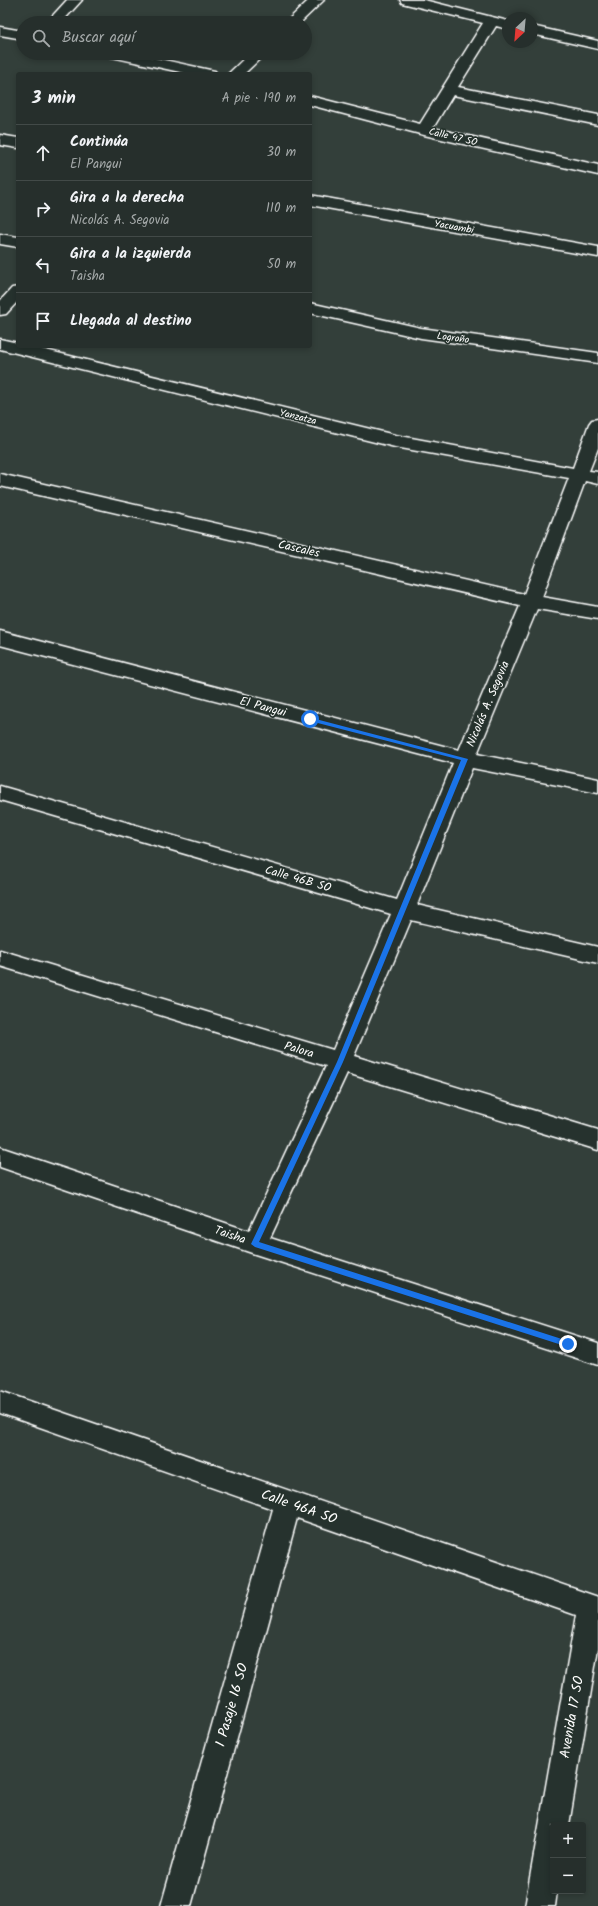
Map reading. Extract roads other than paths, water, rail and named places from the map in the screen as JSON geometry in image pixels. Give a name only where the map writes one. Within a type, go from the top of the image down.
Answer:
[{"type":"street","points":[[60,16],[75,0]]},
{"type":"street","points":[[300,16],[317,0]]},
{"type":"street","points":[[407,0],[502,24]]},
{"type":"street","points":[[424,130],[492,21]]},
{"type":"street","points":[[538,31],[598,44]]},
{"type":"street","points":[[2,33],[16,34]]},
{"type":"street","points":[[145,60],[201,72]]},
{"type":"street","points":[[237,72],[251,60]]},
{"type":"street","points":[[450,90],[598,120]]},
{"type":"street","name":"Calle 47 SO","points":[[312,101],[424,130],[598,170]]},
{"type":"street","points":[[0,140],[16,143]]},
{"type":"street","name":"Yacuambi","points":[[312,200],[598,252]]},
{"type":"street","points":[[0,239],[16,242]]},
{"type":"street","points":[[0,310],[16,294]]},
{"type":"street","name":"Logroño","points":[[312,308],[421,333],[598,358]]},
{"type":"street","name":"Yanzatza","points":[[0,344],[16,348]]},
{"type":"street","name":"Yanzatza","points":[[16,348],[395,441],[589,476]]},
{"type":"street","name":"Nicolás A. Segovia","points":[[255,1244],[340,1062],[404,910],[464,759],[531,602],[589,476],[598,424]]},
{"type":"street","name":"Cascales","points":[[0,480],[531,602],[598,613]]},
{"type":"street","name":"El Pangui","points":[[0,638],[464,759],[598,786]]},
{"type":"street","name":"Calle 46B SO","points":[[0,793],[404,910],[598,955]]},
{"type":"street","name":"Palora","points":[[0,958],[598,1140]]},
{"type":"street","name":"Taisha","points":[[0,1157],[255,1244],[598,1354]]},
{"type":"street","name":"Calle 46A SO","points":[[2,1409],[288,1504],[594,1609]]},
{"type":"street","name":"1 Pasaje 16 SO","points":[[176,1906],[288,1504]]},
{"type":"street","name":"Avenida 17 SO","points":[[555,1822],[594,1609]]},
{"type":"street","points":[[540,1906],[550,1847]]}]
